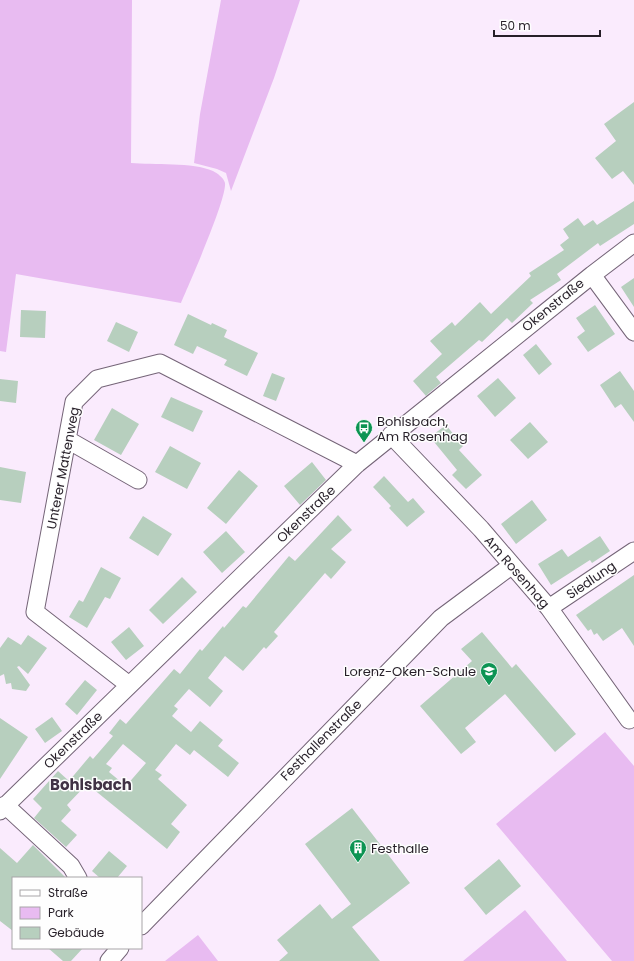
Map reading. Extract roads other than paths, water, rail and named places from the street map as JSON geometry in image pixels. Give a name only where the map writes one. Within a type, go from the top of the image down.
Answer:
[{"type":"street","name":"Okenstraße","points":[[3,808],[357,464],[391,435],[634,243]]},
{"type":"street","points":[[592,275],[634,332]]},
{"type":"street","name":"Unterer Mattenweg","points":[[130,685],[35,612],[74,402],[97,379],[160,363],[357,464]]},
{"type":"street","name":"Am Rosenhag","points":[[391,435],[481,529],[511,566],[549,608],[629,720]]},
{"type":"street","points":[[68,440],[138,480]]},
{"type":"street","name":"Siedlung","points":[[549,608],[634,551]]},
{"type":"street","name":"Festhallenstraße","points":[[142,925],[441,618],[511,566]]},
{"type":"street","points":[[3,808],[71,866],[77,877]]},
{"type":"street","points":[[109,961],[119,949]]},
{"type":"place","name":"Bohlsbach, Am Rosenhag","points":[[364,443]]},
{"type":"place","name":"Lorenz-Oken-Schule","points":[[489,686]]},
{"type":"place","name":"Festhalle","points":[[358,863]]},
{"type":"district","name":"Bohlsbach","points":[[91,784]]}]
